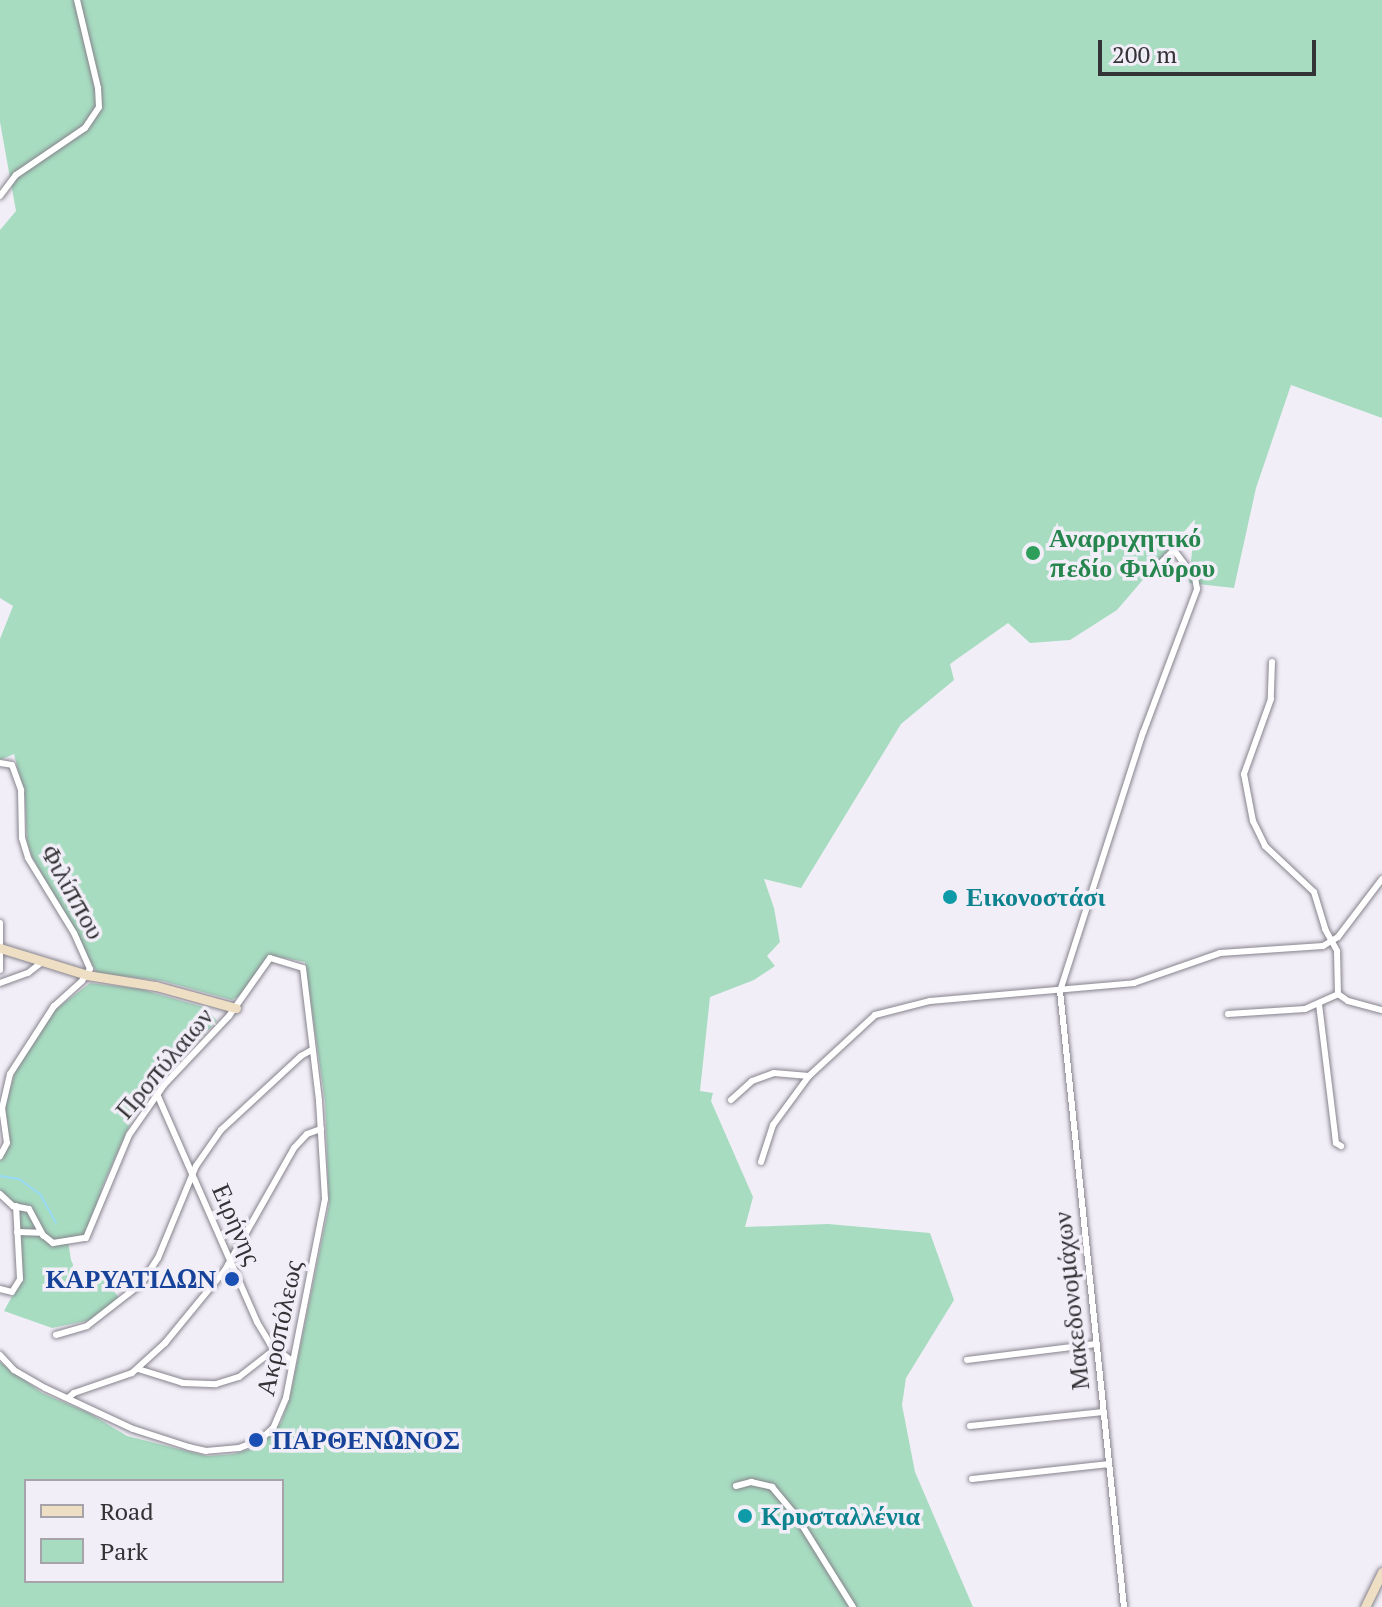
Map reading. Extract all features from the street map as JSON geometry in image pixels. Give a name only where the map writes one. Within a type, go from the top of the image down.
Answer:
[{"type":"street","points":[[0,196],[14,176],[72,139],[96,115],[100,94],[77,0]]},
{"type":"street","points":[[1060,991],[1143,733],[1197,589],[1195,578],[1174,550],[1159,565]]},
{"type":"street","points":[[1272,662],[1271,699],[1245,770],[1245,790],[1261,841],[1311,887],[1337,951],[1338,994]]},
{"type":"street","name":"Φιλίππου","points":[[0,763],[9,762],[22,796],[25,850],[90,966],[87,975],[54,1006],[10,1074],[2,1108],[7,1143],[0,1156]]},
{"type":"street","points":[[761,1162],[769,1132],[809,1076],[875,1015],[930,1001],[1134,983],[1220,953],[1307,949],[1334,941],[1382,879]]},
{"type":"street","points":[[0,923],[0,970]]},
{"type":"street","points":[[1,949],[87,975],[156,986],[236,1008]]},
{"type":"street","name":"Προπύλαιων","points":[[41,1233],[57,1244],[85,1239],[129,1135],[157,1094],[236,1008],[270,958]]},
{"type":"street","name":"Ακροπόλεως","points":[[0,1355],[25,1377],[68,1398],[158,1438],[203,1451],[235,1449],[260,1440],[275,1425],[284,1406],[325,1203],[321,1129],[304,971],[298,965],[270,958]]},
{"type":"street","points":[[0,983],[28,973],[41,963]]},
{"type":"street","name":"Μακεδονομάχων","points":[[1060,991],[1124,1607]]},
{"type":"street","points":[[1228,1014],[1292,1011],[1319,1004],[1338,994]]},
{"type":"street","points":[[1338,994],[1348,1001],[1382,1010]]},
{"type":"street","points":[[1319,1004],[1336,1143],[1341,1146]]},
{"type":"street","points":[[56,1335],[87,1326],[141,1284],[158,1258],[192,1176],[227,1122],[303,1054],[312,1050]]},
{"type":"street","points":[[731,1100],[752,1081],[774,1073],[809,1076]]},
{"type":"street","name":"Ειρήνης","points":[[157,1094],[261,1330],[275,1349],[292,1361]]},
{"type":"street","points":[[68,1398],[138,1369],[199,1305],[229,1263],[290,1154],[304,1136],[321,1129]]},
{"type":"street","points":[[0,1194],[16,1206],[30,1210],[41,1233],[17,1232]]},
{"type":"street","points":[[0,1289],[9,1293],[18,1285],[16,1206]]},
{"type":"street","points":[[967,1360],[1096,1344]]},
{"type":"street","points":[[138,1369],[183,1383],[216,1384],[239,1377],[275,1349]]},
{"type":"street","points":[[970,1426],[1103,1412]]},
{"type":"street","points":[[972,1479],[1109,1464]]},
{"type":"street","points":[[736,1486],[751,1482],[772,1487],[795,1514],[853,1607]]},
{"type":"street","points":[[1365,1607],[1382,1572]]},
{"type":"green space","points":[[0,0],[1382,0],[1382,418],[1291,385],[1256,488],[1234,588],[1189,583],[1195,519],[1117,610],[1070,640],[1030,643],[1008,623],[950,664],[954,680],[901,724],[801,888],[764,879],[774,908],[780,942],[767,956],[775,966],[754,980],[710,997],[700,1091],[713,1093],[711,1101],[753,1197],[745,1227],[828,1224],[930,1233],[954,1300],[906,1378],[902,1405],[915,1472],[973,1607],[0,1607],[0,1362],[42,1393],[89,1413],[127,1436],[207,1456],[234,1454],[258,1446],[281,1423],[290,1397],[329,1205],[325,1102],[305,962],[269,955],[241,995],[232,1000],[163,981],[97,973],[32,857],[27,841],[25,797],[14,754],[0,760],[0,639],[13,606],[0,598],[0,230],[16,211],[0,122]]},
{"type":"green space","points":[[90,983],[140,989],[207,1008],[217,1021],[157,1084],[131,1122],[103,1185],[89,1230],[83,1237],[68,1241],[71,1260],[84,1287],[105,1279],[119,1298],[91,1320],[52,1328],[4,1311],[23,1276],[18,1210],[0,1191],[0,1161],[9,1145],[5,1106],[16,1069],[55,1010]]},
{"type":"waterway","points":[[0,1176],[19,1179],[40,1194],[56,1223]]},
{"type":"place","name":"Αναρριχητικό πεδίο Φιλύρου","points":[[1033,553]]},
{"type":"place","name":"Εικονοστάσι","points":[[950,897]]},
{"type":"place","name":"ΚΑΡΥΑΤΙΔΩΝ","points":[[232,1279]]},
{"type":"place","name":"ΠΑΡΘΕΝΩΝΟΣ","points":[[256,1440]]},
{"type":"place","name":"Κρυσταλλένια","points":[[745,1516]]}]
